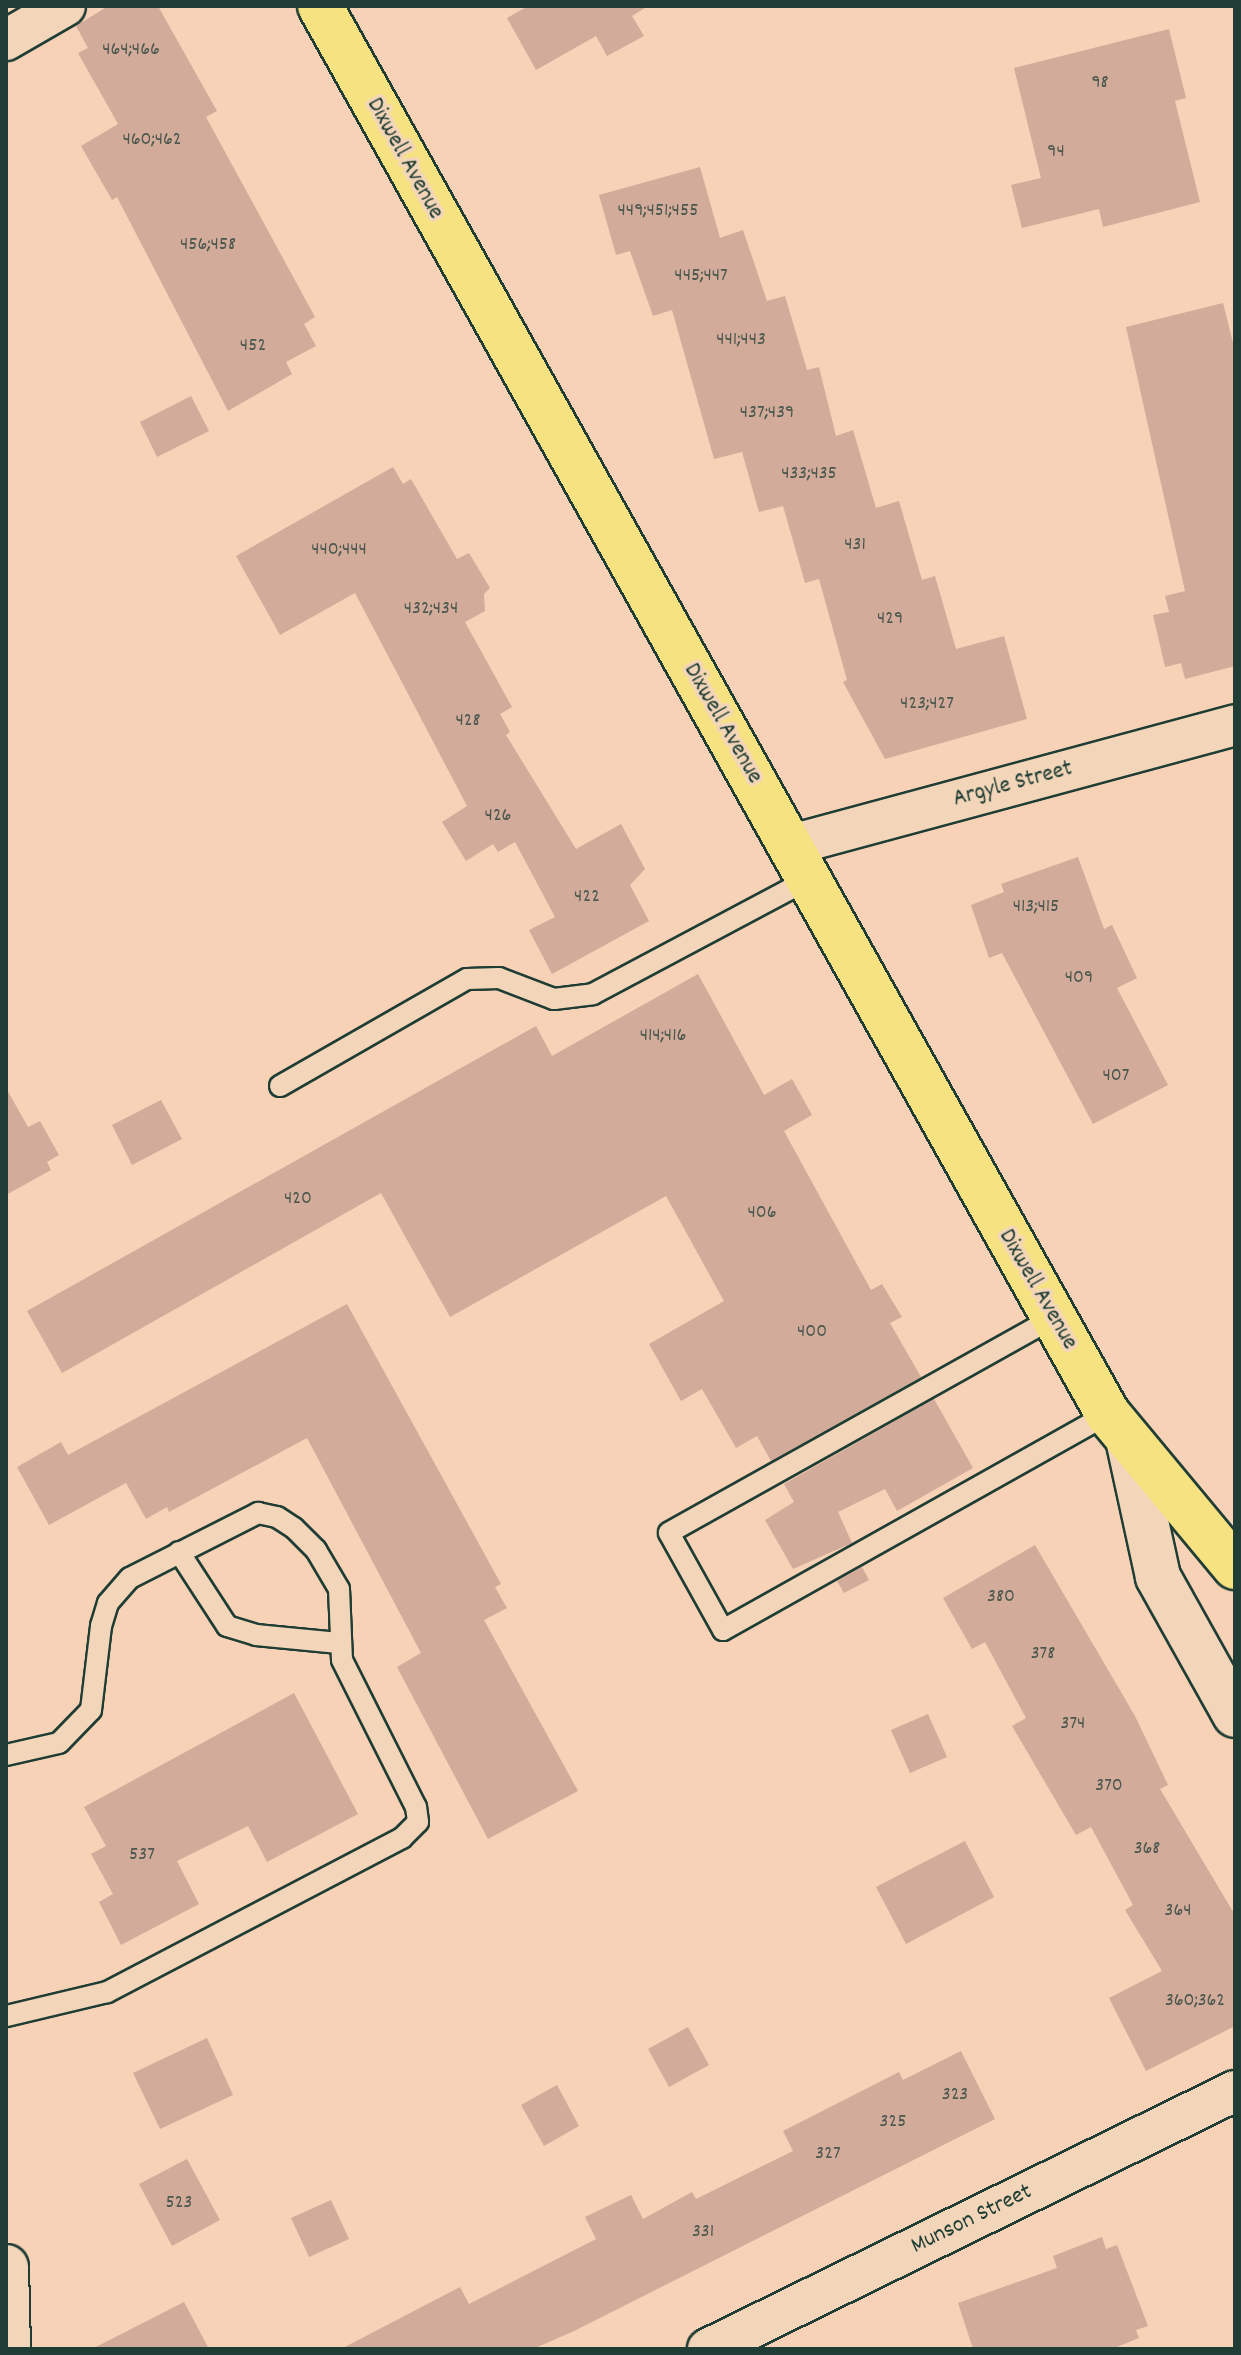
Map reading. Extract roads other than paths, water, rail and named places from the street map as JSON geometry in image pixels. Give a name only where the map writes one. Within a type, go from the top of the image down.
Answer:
[{"type":"main road","name":"Dixwell Avenue","points":[[320,6],[1053,1318],[1118,1426],[1235,1567]]},
{"type":"main road","name":"Dixwell Avenue","points":[[1118,1426],[1158,1577],[1235,1715]]},
{"type":"main road","points":[[6,2267],[8,2349]]},
{"type":"street","points":[[6,40],[65,6]]},
{"type":"street","name":"Argyle Street","points":[[800,862],[1235,725]]},
{"type":"street","name":"Munson Street","points":[[708,2349],[1235,2091]]},
{"type":"lane","points":[[280,1086],[467,979],[499,978],[554,999],[593,994],[800,862]]},
{"type":"lane","points":[[1053,1318],[669,1533],[723,1630],[1118,1426]]},
{"type":"lane","points":[[6,1755],[59,1743],[78,1729],[91,1710],[108,1603],[130,1578],[239,1519],[258,1513],[277,1517],[316,1550],[339,1589],[342,1660],[416,1807],[418,1822],[402,1838],[107,1992],[6,2016]]},
{"type":"lane","points":[[179,1552],[227,1626],[256,1635],[339,1643]]}]
